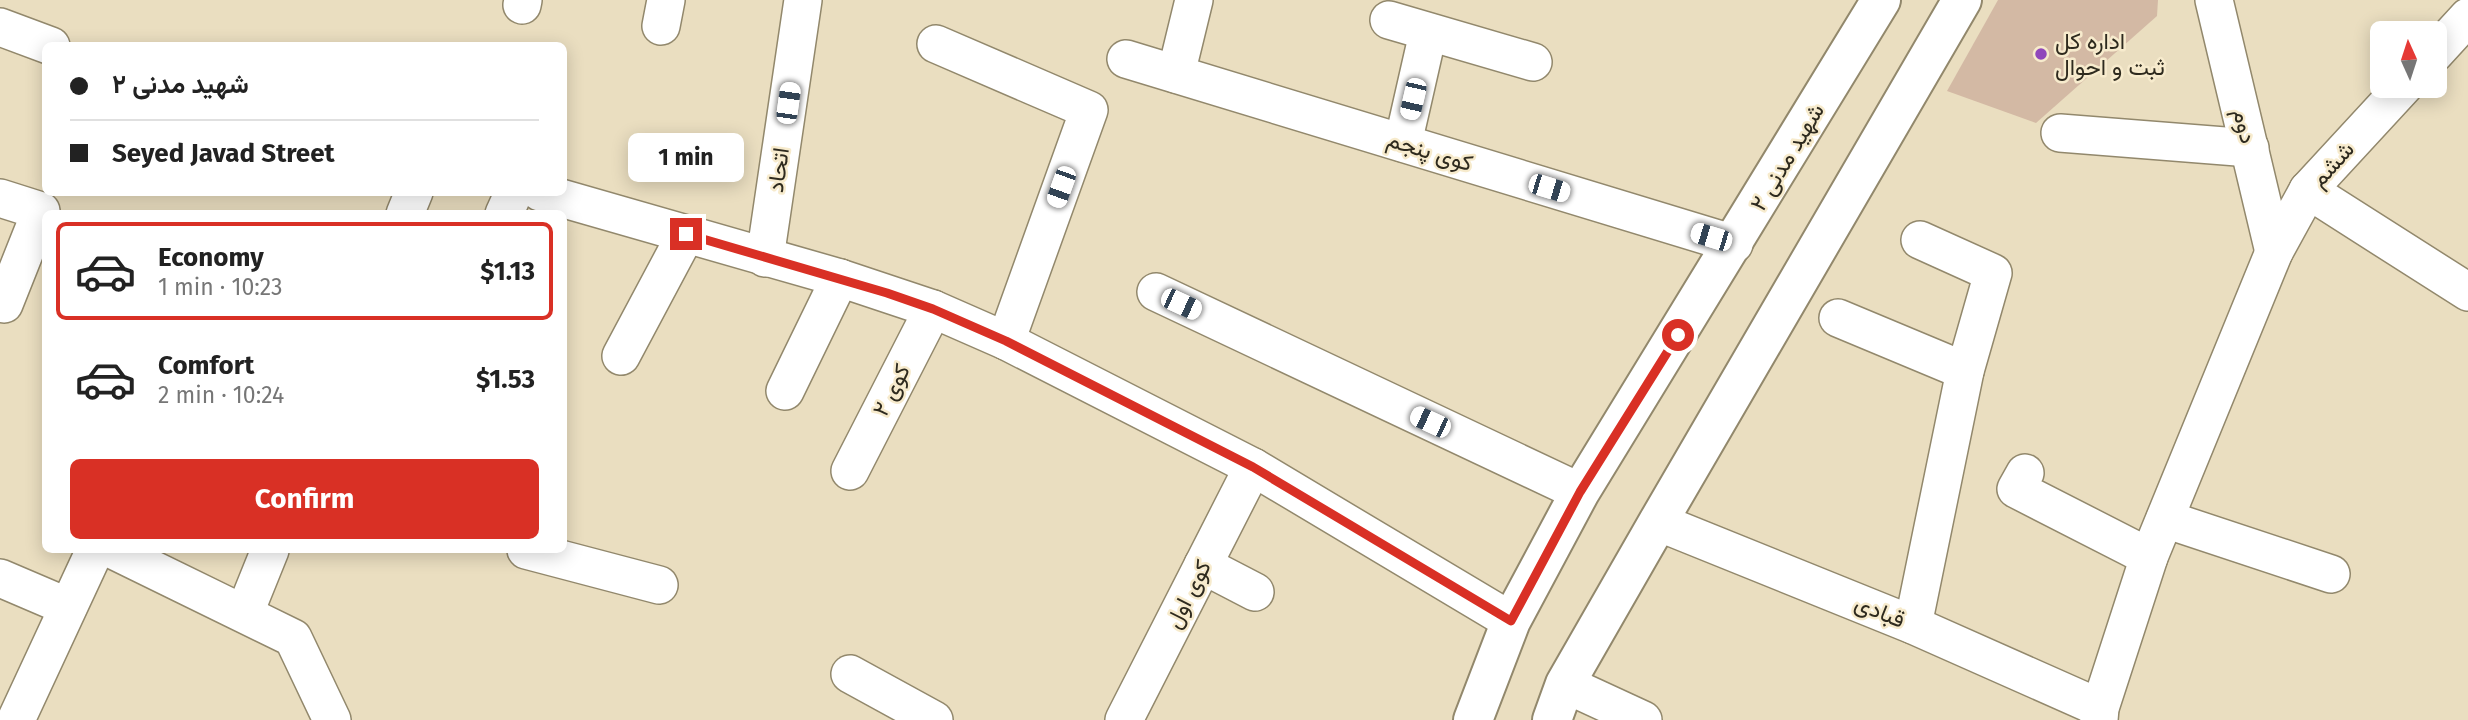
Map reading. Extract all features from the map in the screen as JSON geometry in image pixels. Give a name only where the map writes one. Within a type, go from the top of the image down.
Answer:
[{"type":"main road","name":"شهید مدنی ۲","points":[[1473,720],[1511,621],[1580,492],[1881,0]]},
{"type":"main road","points":[[1552,720],[1565,684],[1962,0]]},
{"type":"street","name":"اتحاد","points":[[765,258],[803,0]]},
{"type":"street","points":[[1176,74],[1194,0]]},
{"type":"street","name":"دوم","points":[[2214,0],[2274,252]]},
{"type":"street","points":[[2447,40],[2468,17]]},
{"type":"street","points":[[1389,20],[1533,62]]},
{"type":"street","points":[[0,27],[42,43]]},
{"type":"street","points":[[1403,143],[1428,33]]},
{"type":"street","points":[[936,44],[1089,110],[1006,341]]},
{"type":"street","name":"کوی پنجم","points":[[1126,59],[1734,244]]},
{"type":"street","name":"ششم","points":[[2099,714],[2148,557],[2274,252],[2308,190],[2393,98]]},
{"type":"street","points":[[2060,133],[2250,148]]},
{"type":"street","points":[[2308,190],[2468,292]]},
{"type":"street","points":[[554,196],[840,278],[933,309],[1006,341],[1253,467],[1511,621]]},
{"type":"street","points":[[0,198],[41,211],[4,304]]},
{"type":"street","points":[[621,356],[686,234]]},
{"type":"street","points":[[1913,625],[1965,371],[1993,273],[1920,240]]},
{"type":"street","points":[[785,391],[840,278]]},
{"type":"street","points":[[1156,292],[1580,492]]},
{"type":"street","name":"کوی ۲","points":[[850,471],[933,309]]},
{"type":"street","points":[[1838,318],[1965,371]]},
{"type":"street","name":"کوی اول","points":[[1124,720],[1253,467]]},
{"type":"street","points":[[2025,473],[2016,489],[2148,557]]},
{"type":"street","points":[[2165,519],[2331,574]]},
{"type":"street","name":"قبادی","points":[[1658,522],[1913,625],[2099,714]]},
{"type":"street","points":[[16,720],[94,553]]},
{"type":"street","points":[[119,553],[245,612],[293,638],[332,720]]},
{"type":"street","points":[[245,612],[269,553]]},
{"type":"street","points":[[537,553],[659,585]]},
{"type":"street","points":[[1203,565],[1255,592]]},
{"type":"street","points":[[0,578],[68,607]]},
{"type":"street","points":[[850,674],[934,720]]},
{"type":"street","points":[[1565,684],[1643,720]]},
{"type":"building","name":"اداره کل ثبت و احوال","points":[[1998,0],[2158,0],[2157,16],[2036,123],[1947,91]]},
{"type":"place","name":"اداره کل ثبت و احوال","points":[[2041,54]]},
{"type":"route","points":[[686,234],[887,293],[933,309],[1006,341],[1253,467],[1511,621],[1580,492],[1678,335]]}]
